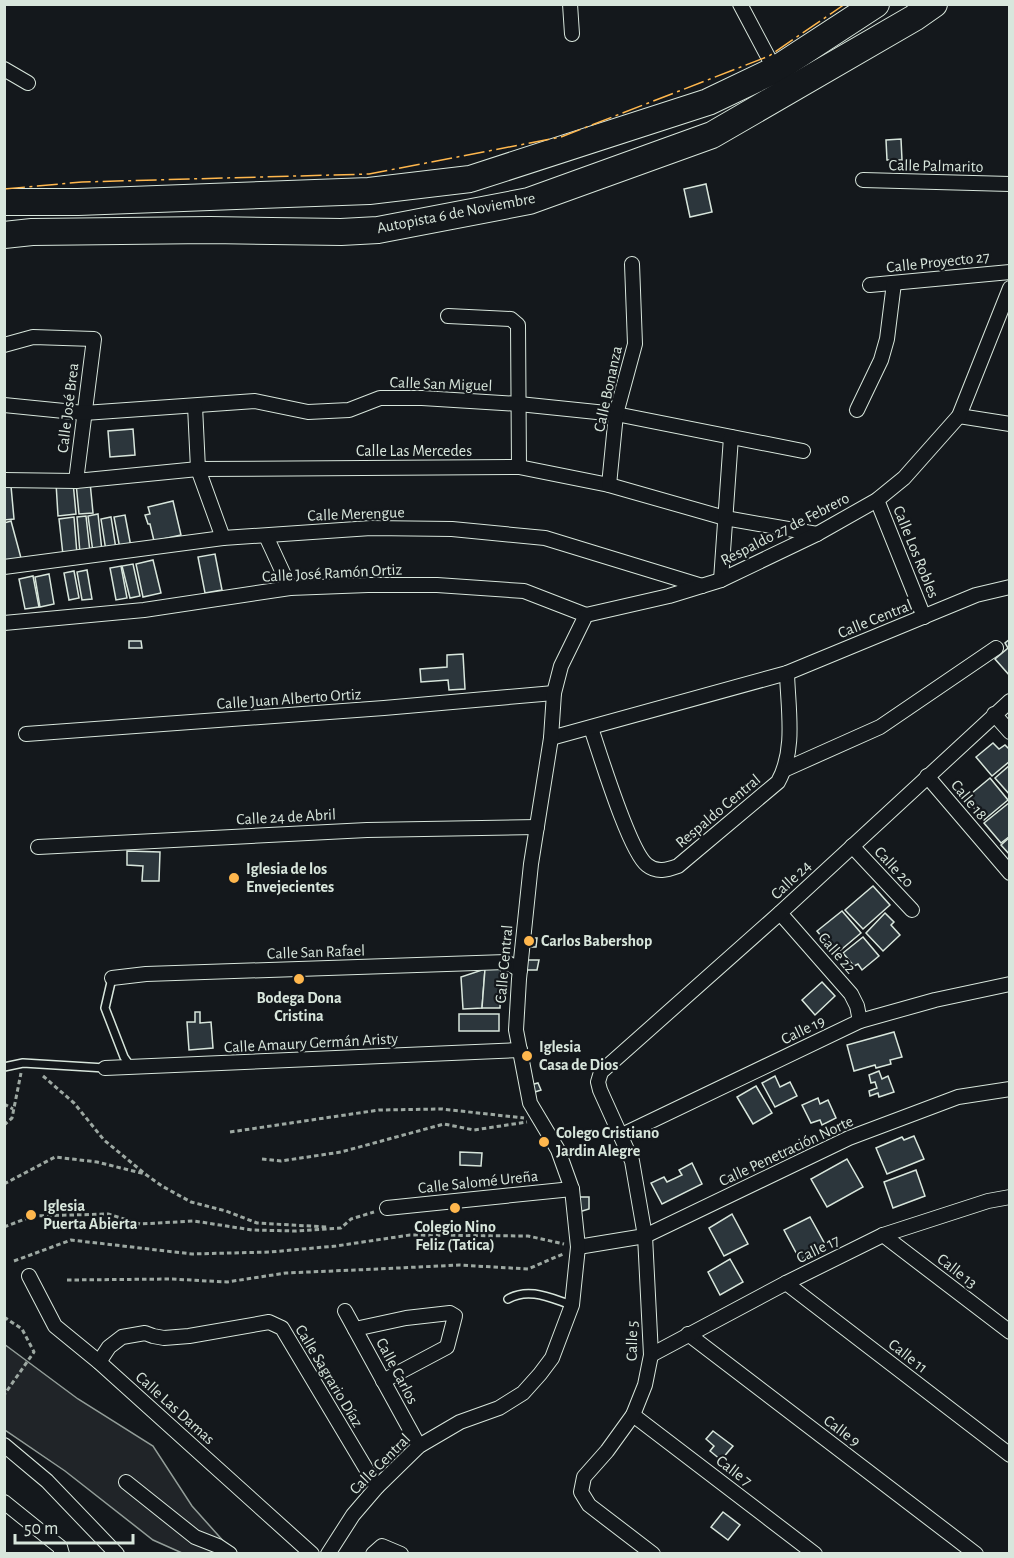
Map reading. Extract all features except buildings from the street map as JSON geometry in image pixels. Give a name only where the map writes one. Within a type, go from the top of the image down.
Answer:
[{"type":"highway","name":"Autopista 6 de Noviembre","points":[[4,202],[78,202],[369,191],[470,179],[708,102],[775,69],[876,4]]},
{"type":"highway","name":"Autopista 6 de Noviembre","points":[[4,235],[32,232],[378,230],[529,201],[712,135],[914,18],[934,4]]},
{"type":"street","points":[[570,4],[572,34]]},
{"type":"street","points":[[740,4],[775,69]]},
{"type":"street","points":[[4,69],[28,83]]},
{"type":"street","name":"Calle Palmarito","points":[[862,180],[1010,184]]},
{"type":"street","name":"Calle Bonanza","points":[[609,485],[616,414],[635,344],[632,264]]},
{"type":"street","name":"Calle Proyecto 27","points":[[870,285],[1010,272]]},
{"type":"street","points":[[857,410],[882,360],[894,283]]},
{"type":"street","name":"Respaldo 27 de Febrero","points":[[586,615],[669,596],[721,580],[818,534],[877,500],[904,478],[960,416],[1010,288]]},
{"type":"street","points":[[448,316],[511,319],[518,325],[519,467]]},
{"type":"street","name":"Calle José Brea","points":[[4,345],[33,337],[94,339],[76,481]]},
{"type":"street","name":"Calle San Miguel","points":[[4,405],[84,413],[255,401],[308,412],[349,410],[380,398],[422,398],[519,404],[616,414],[803,451]]},
{"type":"street","points":[[195,406],[198,469],[223,538]]},
{"type":"street","points":[[960,416],[1010,424]]},
{"type":"street","points":[[721,580],[731,437]]},
{"type":"street","name":"Calle Las Mercedes","points":[[4,480],[76,481],[198,469],[519,467],[609,485],[725,518],[818,534]]},
{"type":"street","name":"Calle Los Robles","points":[[877,500],[924,616]]},
{"type":"street","name":"Calle Merengue","points":[[4,567],[223,538],[371,528],[452,529],[545,538],[702,586]]},
{"type":"street","points":[[266,536],[290,588]]},
{"type":"street","name":"Calle José Ramón Ortiz","points":[[4,622],[144,610],[290,588],[368,585],[437,585],[524,591],[586,615]]},
{"type":"street","name":"Calle Central","points":[[328,1554],[353,1515],[377,1487],[419,1446],[460,1422],[499,1408],[523,1393],[552,1358],[572,1305],[578,1247],[572,1189],[558,1150],[530,1103],[516,1030],[531,864],[550,738],[787,673],[976,595],[1010,587]]},
{"type":"street","points":[[550,738],[554,693],[561,666],[586,615]]},
{"type":"street","points":[[786,769],[880,726],[996,648]]},
{"type":"street","points":[[786,769],[789,738],[787,673]]},
{"type":"street","name":"Calle Juan Alberto Ortiz","points":[[26,734],[554,693]]},
{"type":"street","name":"Calle 24","points":[[598,1082],[601,1072],[610,1062],[780,913],[1010,701]]},
{"type":"street","points":[[994,714],[1010,732]]},
{"type":"street","name":"Respaldo Central","points":[[591,728],[630,838],[646,864],[656,870],[678,866],[778,782],[786,769]]},
{"type":"street","name":"Calle 18","points":[[927,776],[1010,873]]},
{"type":"street","name":"Calle 24 de Abril","points":[[38,847],[367,830],[537,827]]},
{"type":"street","name":"Calle 20","points":[[852,846],[912,910]]},
{"type":"street","name":"Calle 22","points":[[780,913],[851,994],[857,1006],[860,1021]]},
{"type":"street","name":"Calle San Rafael","points":[[112,978],[146,974],[506,962],[520,970]]},
{"type":"street","name":"Calle 19","points":[[622,1135],[860,1021],[935,1000],[1010,984]]},
{"type":"street","name":"Calle Amaury Germán Aristy","points":[[105,1068],[520,1050]]},
{"type":"street","name":"Calle 5","points":[[598,1082],[632,1161],[645,1236],[651,1355],[645,1385],[633,1415],[607,1451],[584,1477],[581,1492],[589,1505],[653,1554]]},
{"type":"street","name":"Calle Penetración Norte","points":[[578,1247],[645,1236],[849,1137],[958,1096],[1010,1089]]},
{"type":"street","name":"Calle Salomé Ureña","points":[[387,1208],[572,1189]]},
{"type":"street","name":"Calle 17","points":[[651,1355],[786,1283],[884,1235],[988,1201],[1010,1197]]},
{"type":"street","name":"Calle 13","points":[[884,1235],[1010,1332]]},
{"type":"street","name":"Calle Las Damas","points":[[29,1276],[55,1326],[99,1362],[312,1554]]},
{"type":"street","name":"Calle 11","points":[[786,1283],[1010,1455]]},
{"type":"street","name":"Calle Carlos","points":[[345,1311],[419,1446]]},
{"type":"street","points":[[355,1329],[406,1318],[450,1313],[455,1316],[447,1347],[383,1381]]},
{"type":"street","name":"Calle Sagrario Díaz","points":[[99,1362],[109,1347],[122,1336],[145,1333],[165,1338],[189,1336],[269,1322],[282,1328],[377,1487]]},
{"type":"street","name":"Calle 9","points":[[688,1334],[976,1554]]},
{"type":"street","name":"Calle 7","points":[[633,1415],[815,1554]]},
{"type":"street","points":[[4,1445],[47,1481],[117,1554]]},
{"type":"street","points":[[126,1482],[195,1537],[218,1546],[230,1554]]},
{"type":"street","points":[[4,1502],[60,1547],[62,1554]]},
{"type":"street","points":[[378,1550],[393,1549],[401,1554]]},
{"type":"lane","points":[[112,978],[105,1008],[124,1057],[131,1067]]},
{"type":"lane","points":[[4,1067],[23,1063],[105,1068]]},
{"type":"lane","points":[[508,1299],[518,1293],[529,1293],[572,1305]]},
{"type":"path","points":[[4,1125],[12,1118],[23,1063],[33,1067],[74,1103],[104,1140],[145,1174],[191,1202],[226,1211],[257,1223],[341,1228]]},
{"type":"path","points":[[4,1104],[14,1109]]},
{"type":"path","points":[[230,1132],[379,1110],[442,1108],[540,1120]]},
{"type":"path","points":[[262,1159],[281,1161],[341,1152],[444,1124],[474,1130],[540,1120]]},
{"type":"path","points":[[4,1184],[55,1157],[97,1162],[145,1174]]},
{"type":"path","points":[[4,1227],[33,1216],[108,1214],[140,1224],[194,1221],[252,1230],[295,1231],[341,1228],[351,1219],[387,1208]]},
{"type":"path","points":[[14,1261],[71,1240],[192,1254],[270,1252],[336,1246],[410,1235],[528,1236],[578,1247]]},
{"type":"path","points":[[67,1280],[172,1279],[227,1282],[286,1273],[413,1267],[528,1269],[578,1247]]},
{"type":"path","points":[[4,1317],[22,1329],[34,1352],[4,1395]]},
{"type":"shaded area","points":[[4,1344],[78,1399],[153,1446],[192,1506],[234,1553],[182,1553],[153,1540],[65,1471],[5,1430]]},
{"type":"power","points":[[4,189],[82,182],[369,174],[561,137],[769,56],[845,4]]},
{"type":"place","name":"Iglesia de los Envejecientes","points":[[234,878]]},
{"type":"place","name":"Carlos Babershop","points":[[529,941]]},
{"type":"place","name":"Bodega Dona Cristina","points":[[299,979]]},
{"type":"place","name":"Iglesia Casa de Dios","points":[[527,1056]]},
{"type":"place","name":"Colego Cristiano Jardin Alegre","points":[[544,1142]]},
{"type":"place","name":"Colegio Nino Feliz (Tatica)","points":[[455,1208]]},
{"type":"place","name":"Iglesia Puerta Abierta","points":[[31,1215]]}]
